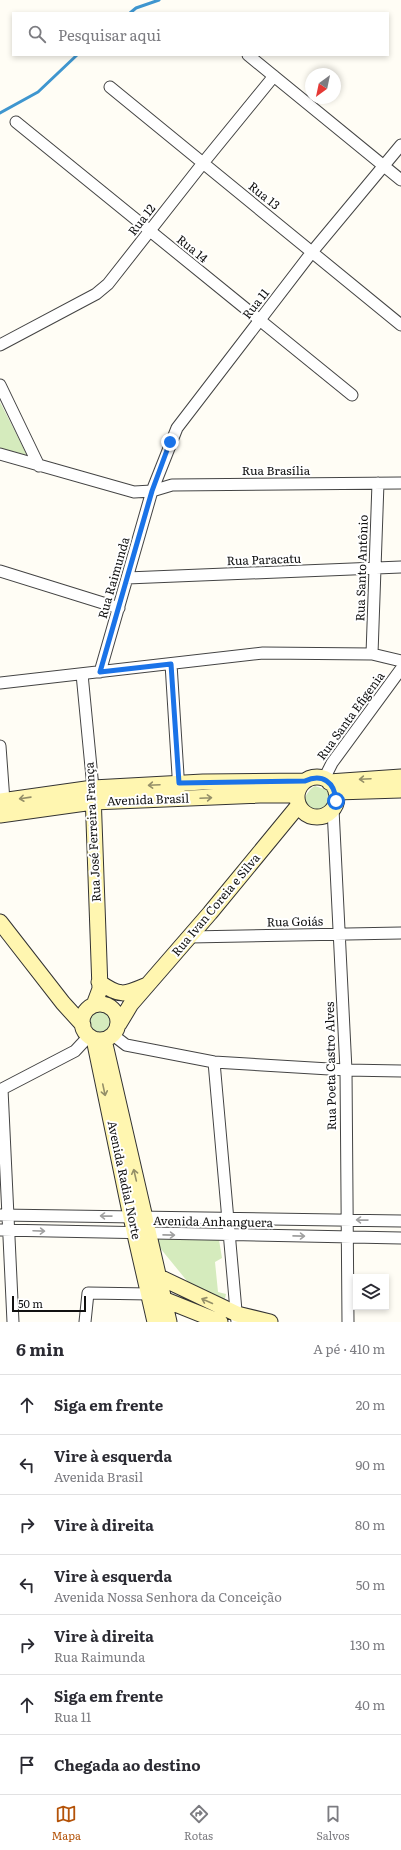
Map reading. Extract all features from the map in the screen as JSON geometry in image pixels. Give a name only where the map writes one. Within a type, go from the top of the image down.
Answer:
[{"type":"street","points":[[249,56],[401,180]]},
{"type":"street","name":"Rua 12","points":[[0,345],[96,294],[108,284],[203,162],[274,76]]},
{"type":"street","name":"Rua 13","points":[[110,87],[401,325]]},
{"type":"street","name":"Rua 14","points":[[16,122],[352,395]]},
{"type":"street","name":"Rua 11","points":[[152,491],[177,428],[312,252],[401,145]]},
{"type":"street","points":[[0,385],[39,466]]},
{"type":"street","name":"Rua Brasília","points":[[0,454],[134,492],[152,491],[172,485],[401,483]]},
{"type":"street","name":"Rua Santo Antônio","points":[[372,654],[378,483]]},
{"type":"street","name":"Rua Raimunda","points":[[100,672],[152,491]]},
{"type":"street","name":"Rua Paracatu","points":[[127,578],[401,567]]},
{"type":"street","points":[[0,571],[119,608]]},
{"type":"street","points":[[0,683],[263,653],[372,654],[401,661]]},
{"type":"street","points":[[171,664],[179,783],[178,799]]},
{"type":"street","name":"Rua Santa Efigenia","points":[[329,784],[332,763],[401,669]]},
{"type":"street","name":"Rua José Ferreira França","points":[[82,674],[93,795],[101,1006]]},
{"type":"street","points":[[0,746],[2,801]]},
{"type":"street","points":[[329,784],[401,777]]},
{"type":"street","points":[[329,784],[336,801],[333,809],[322,817],[308,815],[298,800],[299,787],[311,778],[329,784],[401,790]]},
{"type":"street","name":"Avenida Brasil","points":[[2,801],[93,795],[179,783],[305,781]]},
{"type":"street","name":"Avenida Brasil","points":[[0,815],[93,795],[178,799],[260,795],[298,800]]},
{"type":"street","name":"Rua Ivan Coreia e Silva","points":[[100,1033],[150,984],[190,937],[298,800]]},
{"type":"street","name":"Rua Poeta Castro Alves","points":[[333,809],[346,1070],[348,1322]]},
{"type":"street","points":[[0,922],[63,1003],[100,1033],[126,1045],[214,1062],[346,1070],[401,1070]]},
{"type":"street","name":"Rua Goiás","points":[[190,937],[401,933]]},
{"type":"street","points":[[100,985],[120,994],[150,984]]},
{"type":"street","points":[[63,1003],[101,1006],[131,1004]]},
{"type":"street","points":[[100,1033],[85,1012],[101,1006]]},
{"type":"street","name":"Avenida Radial Norte","points":[[101,1006],[118,1018],[100,1033],[141,1234],[158,1278],[169,1322]]},
{"type":"street","points":[[13,1322],[4,1215],[1,1089],[75,1051],[100,1033]]},
{"type":"street","points":[[214,1062],[226,1218],[237,1318]]},
{"type":"street","name":"Avenida Anhanguera","points":[[4,1215],[401,1221]]},
{"type":"street","name":"Avenida Anhanguera","points":[[5,1231],[401,1238]]},
{"type":"street","name":"Avenida Radial Norte","points":[[141,1234],[143,1268],[155,1322]]},
{"type":"street","points":[[143,1268],[158,1278],[237,1318],[270,1322]]},
{"type":"street","points":[[85,1322],[88,1293],[150,1294],[220,1322]]},
{"type":"green space","points":[[0,402],[27,455],[0,448]]},
{"type":"green space","points":[[315,786],[327,790],[331,796],[330,808],[325,812],[307,812],[305,809],[305,798],[309,791]]},
{"type":"green space","points":[[101,1010],[109,1014],[113,1022],[109,1030],[101,1034],[93,1030],[89,1022],[93,1014]]},
{"type":"green space","points":[[158,1239],[219,1240],[222,1258],[215,1262],[218,1292],[226,1294],[224,1303],[192,1287],[156,1243]]},
{"type":"waterway","points":[[131,12],[136,8],[159,0]]},
{"type":"waterway","points":[[0,113],[38,92],[76,56]]},
{"type":"route","points":[[170,442],[152,491],[100,672],[171,664],[179,783],[305,781],[317,777],[324,779],[333,786],[336,792],[336,801]]}]
